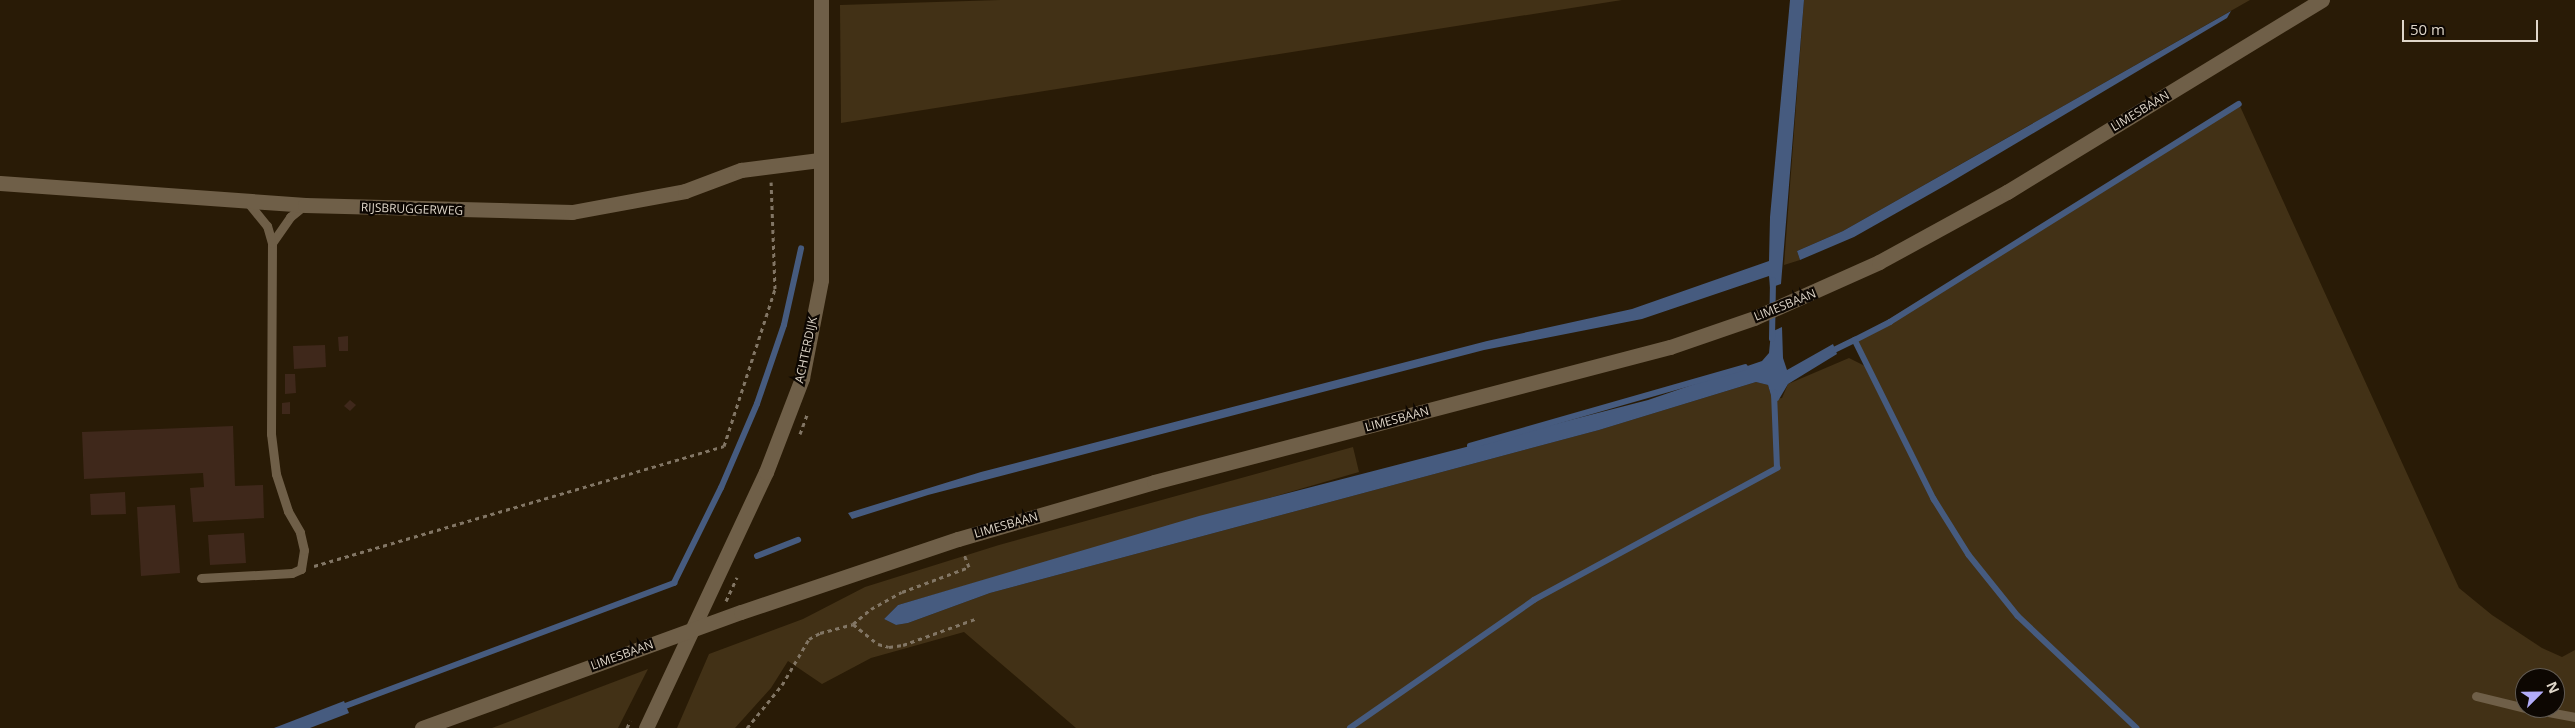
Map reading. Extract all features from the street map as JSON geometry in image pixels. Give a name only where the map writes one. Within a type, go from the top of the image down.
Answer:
[{"type":"main road","name":"ACHTERDIJK","points":[[646,728],[766,472],[802,378],[820,280],[821,0]]},
{"type":"main road","name":"LIMESBAAN","points":[[422,728],[741,612],[958,539],[1154,482],[1670,347],[1754,318],[1804,298],[1879,262],[2008,192],[2322,0]]},
{"type":"main road","name":"RIJSBRUGGERWEG","points":[[0,183],[305,205],[572,212],[685,191],[741,170],[772,164],[819,160]]},
{"type":"lane","points":[[201,578],[292,573],[301,569],[304,550],[300,532],[288,511],[276,474],[271,434],[272,243],[267,226],[247,201]]},
{"type":"lane","points":[[272,243],[290,217],[305,205]]},
{"type":"lane","points":[[2476,696],[2515,705]]},
{"type":"path","points":[[332,561],[724,446],[775,289],[772,164]]},
{"type":"path","points":[[748,728],[782,685],[808,639],[834,628],[853,624],[871,609],[902,592],[969,567],[958,539]]},
{"type":"path","points":[[853,624],[878,644],[889,647],[903,645],[975,619]]},
{"type":"path","points":[[627,728],[634,712]]},
{"type":"shaded area","points":[[1000,0],[1622,0],[841,123],[840,5]]},
{"type":"shaded area","points":[[1804,0],[2250,0],[1843,231],[1797,251],[1800,260],[1784,265]]},
{"type":"shaded area","points":[[2239,104],[2459,588],[2492,615],[2542,648],[2562,657],[2575,650],[2575,728],[1076,728],[964,632],[871,658],[822,684],[788,661],[771,688],[735,728],[677,728],[709,654],[803,619],[865,587],[999,545],[1353,447],[1359,472],[898,605],[884,619],[896,625],[908,623],[990,593],[1599,430],[1756,382],[1768,385],[1772,399],[1782,398],[1788,384],[1849,358],[1867,367],[1855,340]]},
{"type":"shaded area","points":[[648,669],[618,728],[492,728]]},
{"type":"water","points":[[1790,0],[1804,0],[1781,284],[1770,288],[1769,276],[1642,319],[1484,350],[928,495],[852,519],[848,513],[981,472],[1487,341],[1632,309],[1769,261],[1770,217]]},
{"type":"water","points":[[2231,11],[2227,18],[1946,185],[1854,237],[1800,260],[1797,251],[1843,231]]},
{"type":"water","points":[[1782,327],[1783,358],[1787,370],[1833,344],[1837,354],[1788,384],[1778,401],[1772,399],[1768,385],[1756,382],[1599,430],[990,593],[908,623],[896,625],[884,619],[898,605],[1199,516],[1648,400],[1762,361],[1769,353],[1771,332]]},
{"type":"water","points":[[344,701],[349,713],[310,728],[274,728]]},
{"type":"building","points":[[348,336],[348,351],[339,351],[338,337]]},
{"type":"building","points":[[325,345],[326,367],[294,369],[293,346]]},
{"type":"building","points":[[285,374],[295,374],[296,393],[285,394]]},
{"type":"building","points":[[350,400],[356,405],[350,411],[344,406]]},
{"type":"building","points":[[290,402],[290,414],[282,414],[282,403]]},
{"type":"building","points":[[233,426],[235,486],[263,485],[264,518],[193,522],[190,488],[204,487],[203,473],[84,479],[82,432]]},
{"type":"building","points":[[125,492],[126,514],[91,515],[90,494]]},
{"type":"building","points":[[175,505],[180,573],[141,576],[137,507]]},
{"type":"building","points":[[244,533],[246,563],[210,565],[208,535]]},
{"type":"waterway","points":[[1855,340],[1890,322],[2239,104]]},
{"type":"waterway","points":[[340,708],[674,583],[721,488],[757,404],[784,325],[801,249]]},
{"type":"waterway","points":[[1772,339],[1773,281]]},
{"type":"waterway","points":[[1830,352],[1855,340],[1934,499],[1969,555],[2018,616],[2137,728]]},
{"type":"waterway","points":[[1470,446],[1745,367]]},
{"type":"waterway","points":[[1350,728],[1534,600],[1777,468],[1774,393]]},
{"type":"waterway","points":[[757,556],[798,540]]}]
